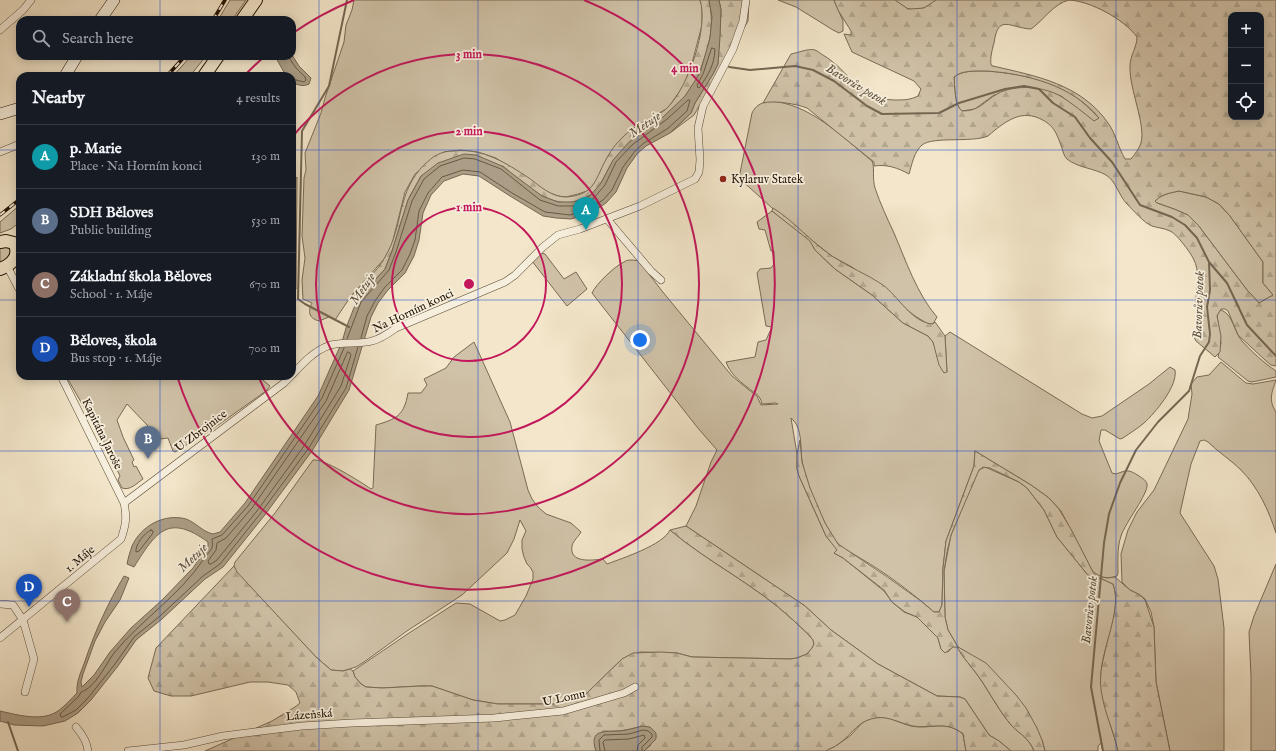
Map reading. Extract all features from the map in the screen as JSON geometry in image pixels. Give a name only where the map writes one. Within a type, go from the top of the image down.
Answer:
[{"type":"main road","points":[[103,16],[114,0]]},
{"type":"main road","points":[[245,16],[256,0]]},
{"type":"main road","points":[[67,72],[75,60]]},
{"type":"main road","points":[[207,72],[215,60]]},
{"type":"main road","points":[[0,114],[16,109]]},
{"type":"main road","points":[[0,242],[6,240],[16,241]]},
{"type":"main road","points":[[4,267],[11,263],[16,255]]},
{"type":"street","points":[[16,16],[31,0]]},
{"type":"street","name":"Na Horním konci","points":[[371,342],[381,338],[396,328],[504,282],[515,275],[550,240],[558,235],[580,229],[640,206],[695,179],[699,172],[700,160],[698,128],[703,106],[733,49],[743,21],[746,0]]},
{"type":"street","points":[[0,30],[16,16]]},
{"type":"street","points":[[0,152],[16,146]]},
{"type":"street","points":[[607,219],[651,271],[661,280]]},
{"type":"street","points":[[4,267],[16,285]]},
{"type":"street","name":"U Zbrojnice","points":[[296,370],[306,360],[324,348],[336,344],[371,342]]},
{"type":"street","name":"Kapitána Jaroše","points":[[63,380],[124,502]]},
{"type":"street","name":"U Zbrojnice","points":[[124,502],[287,380]]},
{"type":"street","name":"1. Máje","points":[[0,638],[121,539],[125,528],[126,516],[124,502]]},
{"type":"street","points":[[0,604],[13,605],[23,620],[34,659],[25,692]]},
{"type":"street","name":"U Lomu","points":[[494,718],[563,711],[624,693],[635,687]]},
{"type":"street","name":"Lázeňská","points":[[128,751],[184,745],[223,736],[302,726],[494,718]]},
{"type":"street","points":[[76,727],[84,737],[88,751]]},
{"type":"green space","points":[[230,0],[246,0],[235,16],[220,16]]},
{"type":"green space","points":[[354,0],[700,0],[702,5],[702,25],[692,63],[684,85],[668,108],[635,127],[608,156],[598,178],[587,191],[566,197],[558,196],[545,191],[496,158],[478,152],[460,150],[444,152],[415,174],[405,192],[392,244],[385,258],[351,296],[335,320],[329,317],[319,321],[315,320],[310,314],[312,303],[303,299],[302,280],[305,258],[302,236],[304,178],[306,170],[305,153],[321,113],[344,42],[346,25]]},
{"type":"green space","points":[[700,0],[709,0],[711,14],[710,39],[698,76],[692,87],[677,105],[619,154],[613,161],[601,183],[591,195],[573,202],[553,200],[535,192],[503,166],[421,176],[408,200],[385,269],[357,300],[351,296],[374,272],[385,257],[391,245],[409,186],[416,175],[425,164],[443,152],[465,151],[484,154],[512,167],[546,190],[561,197],[576,196],[589,189],[594,184],[609,154],[617,143],[635,127],[666,109],[683,86],[695,56],[702,25]]},
{"type":"green space","points":[[719,0],[749,0],[748,21],[694,115],[670,133],[691,113],[695,103],[718,64],[721,10]]},
{"type":"green space","points":[[778,0],[834,0],[843,21],[843,31],[839,33],[796,7]]},
{"type":"green space","points":[[834,0],[895,0],[908,9],[911,9],[924,8],[936,0],[1069,0],[1276,0],[1276,366],[1271,365],[1238,335],[1228,311],[1225,309],[1221,309],[1217,316],[1221,336],[1220,352],[1215,357],[1196,341],[1194,337],[1197,335],[1198,326],[1196,302],[1198,280],[1197,269],[1189,252],[1173,232],[1152,226],[1135,213],[1124,201],[1112,181],[1106,175],[1071,162],[1067,159],[1054,129],[1042,120],[1036,117],[1019,116],[1005,123],[988,136],[981,138],[927,142],[917,151],[909,174],[892,167],[874,166],[874,162],[807,108],[785,103],[763,103],[791,54],[810,50],[816,50],[832,61],[862,90],[871,95],[894,100],[907,100],[918,96],[921,89],[914,81],[852,52],[844,34],[851,35],[851,31],[838,10]],"holes":[[[1069,0],[1077,1],[1106,12],[1124,24],[1137,37],[1130,62],[1130,75],[1142,135],[1141,143],[1131,159],[1125,159],[1108,123],[1085,99],[1071,90],[1041,78],[991,65],[991,54],[996,34],[1002,25],[1006,24],[1031,29],[1058,5]],[[987,71],[1018,75],[1048,83],[1076,97],[1099,118],[1094,121],[1055,93],[1047,90],[1030,88],[1004,91],[977,108],[962,111],[956,100],[954,77],[965,72]],[[1179,191],[1206,197],[1219,204],[1230,216],[1263,262],[1263,283],[1273,295],[1259,303],[1247,290],[1198,225],[1188,215],[1155,201],[1163,195]]]},
{"type":"green space","points":[[895,0],[936,0],[920,9],[909,9],[905,8]]},
{"type":"green space","points":[[187,60],[203,60],[193,72],[177,72]]},
{"type":"green space","points":[[987,71],[1008,73],[1041,80],[1061,88],[1075,96],[1099,118],[1094,122],[1061,96],[1030,87],[994,95],[975,109],[962,111],[956,100],[954,77],[965,72]]},
{"type":"green space","points":[[769,101],[784,103],[812,115],[837,132],[872,161],[874,184],[877,194],[912,277],[937,317],[933,324],[928,324],[915,316],[852,267],[833,257],[772,208],[739,178],[752,113],[759,105]]},
{"type":"green space","points":[[297,177],[296,289],[296,178]]},
{"type":"green space","points":[[1179,191],[1206,197],[1219,204],[1230,216],[1263,262],[1263,283],[1273,295],[1259,303],[1247,290],[1198,225],[1188,215],[1155,201],[1163,195]]},
{"type":"green space","points":[[16,208],[16,225],[11,229],[0,233],[0,222]]},
{"type":"green space","points":[[773,208],[832,256],[883,285],[918,319],[933,324],[935,322],[945,336],[947,372],[944,373],[939,365],[933,342],[928,336],[903,323],[872,295],[835,269],[815,250],[810,241],[772,211]]},
{"type":"green space","points":[[772,211],[811,241],[815,250],[835,269],[872,295],[903,323],[928,336],[933,342],[947,372],[945,336],[950,332],[1082,414],[1092,418],[1102,416],[1149,384],[1170,367],[1175,370],[1173,384],[1165,399],[1149,419],[1120,439],[1105,430],[1101,430],[1099,441],[1112,473],[1116,474],[1130,471],[1143,478],[1147,484],[1147,488],[1141,501],[1123,530],[1121,536],[1118,550],[1117,576],[1098,576],[1093,572],[1061,511],[1049,498],[1031,485],[975,451],[974,466],[946,541],[943,568],[942,605],[939,612],[934,612],[898,583],[837,543],[815,502],[804,471],[798,427],[791,418],[799,476],[826,536],[838,550],[834,553],[843,558],[884,591],[892,602],[904,612],[917,617],[938,638],[941,649],[948,652],[953,646],[957,647],[1007,720],[1027,740],[1034,751],[1011,751],[989,735],[965,699],[960,697],[937,696],[878,664],[831,630],[805,606],[686,526],[696,506],[711,462],[717,450],[697,427],[592,293],[602,280],[620,264],[629,260],[639,261],[732,376],[757,396],[761,405],[778,404],[762,404],[758,396],[740,382],[730,370],[726,362],[755,357],[758,342],[766,340],[772,327],[766,326],[757,273],[760,269],[771,268],[774,264],[774,251],[771,251],[765,230],[759,229],[757,222]]},
{"type":"green space","points":[[6,245],[12,249],[8,259],[0,264],[0,247]]},
{"type":"green space","points":[[541,253],[545,254],[564,279],[576,272],[587,289],[567,306],[532,261]]},
{"type":"green space","points":[[1221,310],[1231,319],[1242,341],[1258,357],[1276,371],[1276,377],[1252,382],[1248,381],[1218,357],[1221,343],[1217,316]]},
{"type":"green space","points":[[474,342],[510,422],[528,490],[532,499],[546,514],[571,523],[581,532],[572,546],[574,556],[583,560],[603,559],[607,564],[651,546],[666,536],[670,530],[700,553],[779,607],[813,640],[814,644],[807,654],[790,659],[692,657],[677,653],[640,652],[622,659],[587,693],[565,702],[554,704],[498,704],[473,700],[432,686],[382,688],[366,687],[361,684],[355,677],[353,671],[456,603],[470,604],[500,621],[515,615],[526,596],[533,579],[533,572],[527,564],[522,549],[522,540],[526,531],[520,520],[514,539],[507,553],[462,595],[407,631],[364,662],[356,667],[343,671],[331,670],[316,657],[236,572],[234,566],[235,562],[275,513],[313,460],[318,460],[333,466],[371,489],[373,488],[376,425],[389,421],[398,415],[404,407],[408,393],[421,393],[427,385],[424,379],[446,368],[454,357]]},
{"type":"green space","points":[[1221,362],[1246,383],[1253,384],[1276,380],[1271,400],[1276,412],[1276,533],[1270,516],[1253,484],[1237,466],[1208,442],[1204,440],[1200,441],[1191,464],[1180,513],[1214,566],[1218,579],[1224,628],[1224,751],[1170,751],[1156,682],[1154,627],[1151,612],[1145,599],[1130,590],[1122,582],[1121,554],[1128,530],[1137,512],[1154,490],[1188,419],[1192,394],[1191,384],[1197,377],[1209,375]]},
{"type":"green space","points":[[68,380],[263,380],[270,386],[266,391],[214,428],[175,452],[173,451],[168,438],[152,440],[148,438],[149,427],[127,404],[117,420],[134,460],[132,462],[134,467],[136,466],[143,479],[133,486],[125,489],[122,488],[118,480],[120,476],[103,440]]},
{"type":"green space","points":[[800,440],[802,462],[810,488],[825,523],[838,544],[886,576],[934,612],[939,612],[942,605],[943,568],[946,541],[974,466],[975,451],[1031,485],[1049,498],[1059,509],[1093,572],[1102,577],[1115,577],[1145,600],[1154,627],[1156,682],[1170,751],[1118,751],[1105,709],[1101,685],[1102,665],[1115,610],[1116,601],[1113,584],[1100,578],[1091,577],[1087,574],[1057,537],[1044,510],[1027,488],[1019,482],[990,468],[983,467],[979,470],[951,535],[947,552],[944,571],[945,617],[948,630],[958,647],[986,663],[1026,708],[1037,728],[1045,751],[1034,751],[1027,740],[1012,726],[957,647],[953,647],[945,653],[941,649],[938,638],[917,617],[905,612],[892,602],[884,590],[843,558],[834,553],[837,550],[826,536],[799,476],[797,469],[797,454]]},
{"type":"green space","points":[[985,467],[1019,482],[1027,488],[1044,510],[1057,537],[1087,574],[1091,577],[1100,578],[1113,584],[1115,594],[1114,617],[1102,663],[1101,684],[1104,703],[1118,751],[1103,751],[1101,743],[1098,746],[1098,751],[1045,751],[1042,740],[971,655],[958,647],[948,630],[945,617],[944,571],[951,535],[974,479],[979,470]]},
{"type":"green space","points":[[686,526],[805,606],[831,630],[878,664],[937,696],[960,697],[965,699],[989,735],[1011,751],[966,751],[963,734],[951,727],[920,727],[908,725],[887,718],[876,718],[861,724],[836,746],[826,751],[644,751],[651,745],[642,726],[632,729],[603,731],[595,746],[596,751],[205,751],[272,721],[295,707],[300,703],[296,692],[288,685],[268,682],[250,682],[191,696],[171,696],[154,691],[148,678],[156,648],[234,566],[237,572],[316,657],[331,670],[343,671],[350,669],[353,671],[355,677],[361,684],[366,687],[382,688],[432,686],[473,700],[498,704],[554,704],[565,702],[587,693],[622,659],[633,653],[661,652],[677,653],[692,657],[790,659],[807,654],[814,644],[813,640],[779,607],[700,553],[670,530]]},
{"type":"green space","points":[[1276,564],[1276,751],[1251,751],[1251,676],[1249,632],[1254,616]]},
{"type":"green space","points":[[887,717],[911,726],[950,727],[963,734],[966,751],[826,751],[850,736],[863,722],[871,718]]},
{"type":"water","points":[[709,0],[719,0],[721,10],[718,64],[713,74],[695,103],[691,113],[670,133],[646,146],[637,154],[627,168],[616,192],[606,203],[591,213],[571,219],[556,218],[543,216],[479,176],[463,174],[444,181],[431,195],[423,213],[419,240],[414,256],[405,273],[388,290],[378,303],[371,317],[349,390],[312,451],[264,516],[223,567],[205,579],[162,619],[136,640],[91,700],[78,713],[65,721],[43,726],[14,725],[0,721],[0,711],[30,717],[52,714],[66,705],[77,693],[79,677],[93,639],[107,607],[124,576],[129,578],[120,600],[105,622],[95,641],[83,674],[81,682],[82,687],[94,675],[110,652],[131,628],[162,600],[193,568],[208,546],[208,542],[194,533],[183,529],[173,528],[164,530],[149,544],[134,567],[127,564],[127,562],[132,546],[141,532],[154,523],[170,518],[178,518],[189,520],[213,534],[220,532],[245,503],[318,396],[342,342],[357,300],[385,269],[408,200],[421,176],[438,163],[464,154],[476,155],[502,166],[542,196],[558,202],[573,202],[590,196],[601,183],[613,160],[629,142],[663,117],[685,96],[700,73],[710,38],[712,17]]},
{"type":"water","points":[[277,60],[295,60],[311,78],[309,84],[303,86],[296,84],[296,72],[284,72]]},
{"type":"water","points":[[642,726],[650,727],[656,733],[656,739],[644,751],[596,751],[594,738],[596,735],[604,732],[623,731]]},
{"type":"waterway","points":[[347,0],[329,86],[302,131],[298,299],[349,327]]},
{"type":"waterway","name":"Bavorův potok","points":[[729,67],[750,70],[795,66],[813,70],[834,81],[867,106],[882,114],[939,113],[959,103],[1005,89],[1024,86],[1039,89],[1053,103],[1075,117],[1090,138],[1112,162],[1140,205],[1172,217],[1185,225],[1197,238],[1209,262],[1210,290],[1207,307],[1210,334],[1209,342],[1200,356],[1189,391],[1158,422],[1136,450],[1120,483],[1109,514],[1104,543],[1091,687],[1103,751]]},
{"type":"waterway","points":[[1209,262],[1227,283],[1247,325],[1276,356]]},
{"type":"waterway","points":[[8,722],[18,751]]},
{"type":"railway","points":[[215,16],[225,0]]},
{"type":"railway","points":[[171,72],[181,60]]},
{"type":"railway","points":[[0,215],[16,202]]},
{"type":"place","name":"Kylaruv Statek","points":[[723,179]]},
{"type":"place","name":"p. Marie","points":[[586,230]]},
{"type":"place","name":"SDH Běloves","points":[[148,459]]},
{"type":"place","name":"Běloves, škola","points":[[29,607]]},
{"type":"place","name":"Základní škola Běloves","points":[[67,622]]},
{"type":"water label","name":"Metuje","points":[[645,125]]},
{"type":"water label","name":"Metuje","points":[[363,289]]},
{"type":"water label","name":"Metuje","points":[[193,558]]}]
